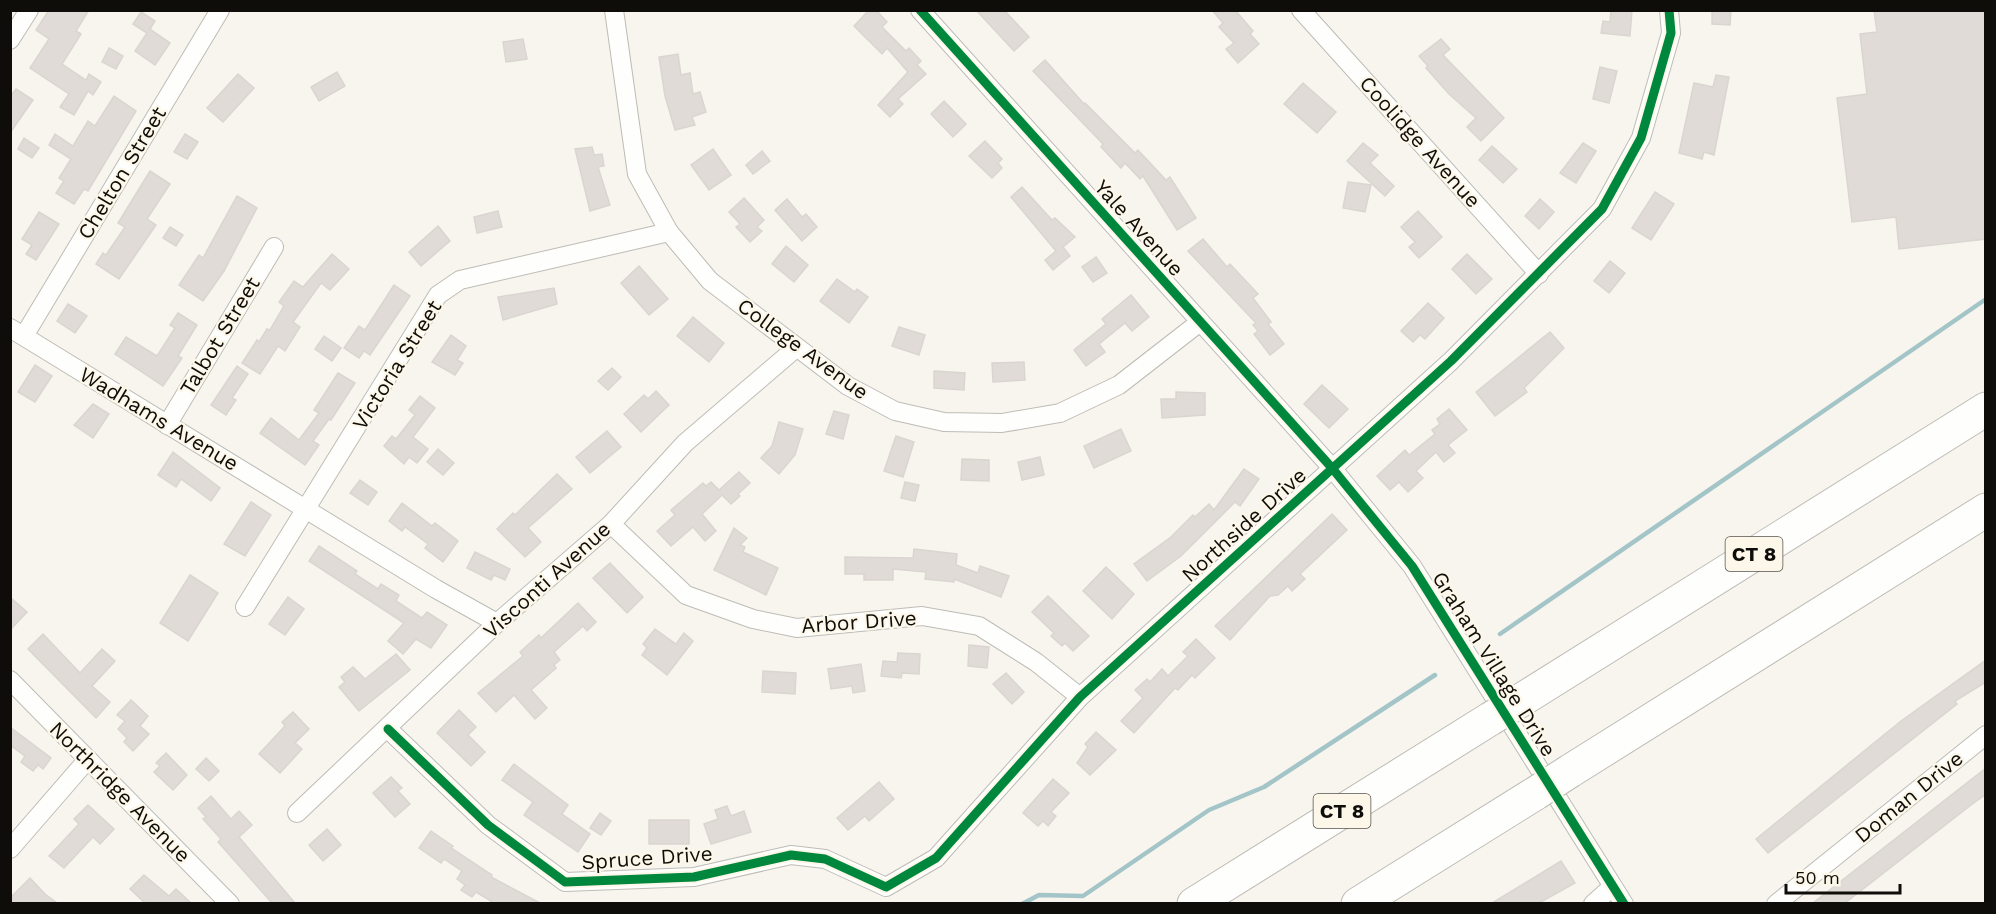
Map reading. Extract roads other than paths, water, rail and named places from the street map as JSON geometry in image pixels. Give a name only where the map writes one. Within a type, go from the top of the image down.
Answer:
[{"type":"highway","name":"CT 8","points":[[1194,903],[1986,409]]},
{"type":"highway","points":[[1358,903],[1986,510]]},
{"type":"street","points":[[10,40],[29,10]]},
{"type":"street","name":"Chelton Street","points":[[17,332],[220,10]]},
{"type":"street","name":"College Avenue","points":[[614,10],[637,174],[669,232],[710,281],[848,386],[895,411],[944,422],[1002,423],[1060,413],[1119,385],[1200,322]]},
{"type":"street","name":"Yale Avenue","points":[[920,10],[1332,468]]},
{"type":"street","name":"Coolidge Avenue","points":[[1301,10],[1539,274]]},
{"type":"street","name":"Northside Drive","points":[[886,887],[936,858],[1080,698],[1451,361],[1602,209],[1641,138],[1671,33],[1668,10]]},
{"type":"street","name":"Victoria Street","points":[[245,607],[308,510],[438,295],[460,280],[669,232]]},
{"type":"street","name":"Talbot Street","points":[[167,424],[274,247]]},
{"type":"street","name":"Wadhams Avenue","points":[[17,332],[436,589],[497,623]]},
{"type":"street","name":"Visconti Avenue","points":[[297,813],[497,623],[611,524],[685,443],[796,348]]},
{"type":"street","name":"Graham Village Drive","points":[[1332,468],[1412,566],[1624,903]]},
{"type":"street","name":"Arbor Drive","points":[[611,524],[686,595],[753,619],[797,628],[922,616],[979,626],[1036,662],[1080,698]]},
{"type":"street","name":"Northridge Avenue","points":[[10,681],[230,903]]},
{"type":"street","name":"Spruce Drive","points":[[388,729],[488,825],[565,882],[694,877],[791,855],[825,859],[886,887]]},
{"type":"street","name":"Doman Drive","points":[[1776,903],[1986,735]]},
{"type":"street","points":[[10,849],[88,759]]},
{"type":"street","points":[[1593,903],[1612,887]]},
{"type":"waterway","points":[[1500,634],[1986,299]]},
{"type":"waterway","points":[[1022,904],[1039,895],[1083,896],[1209,810],[1264,787],[1435,675]]}]
